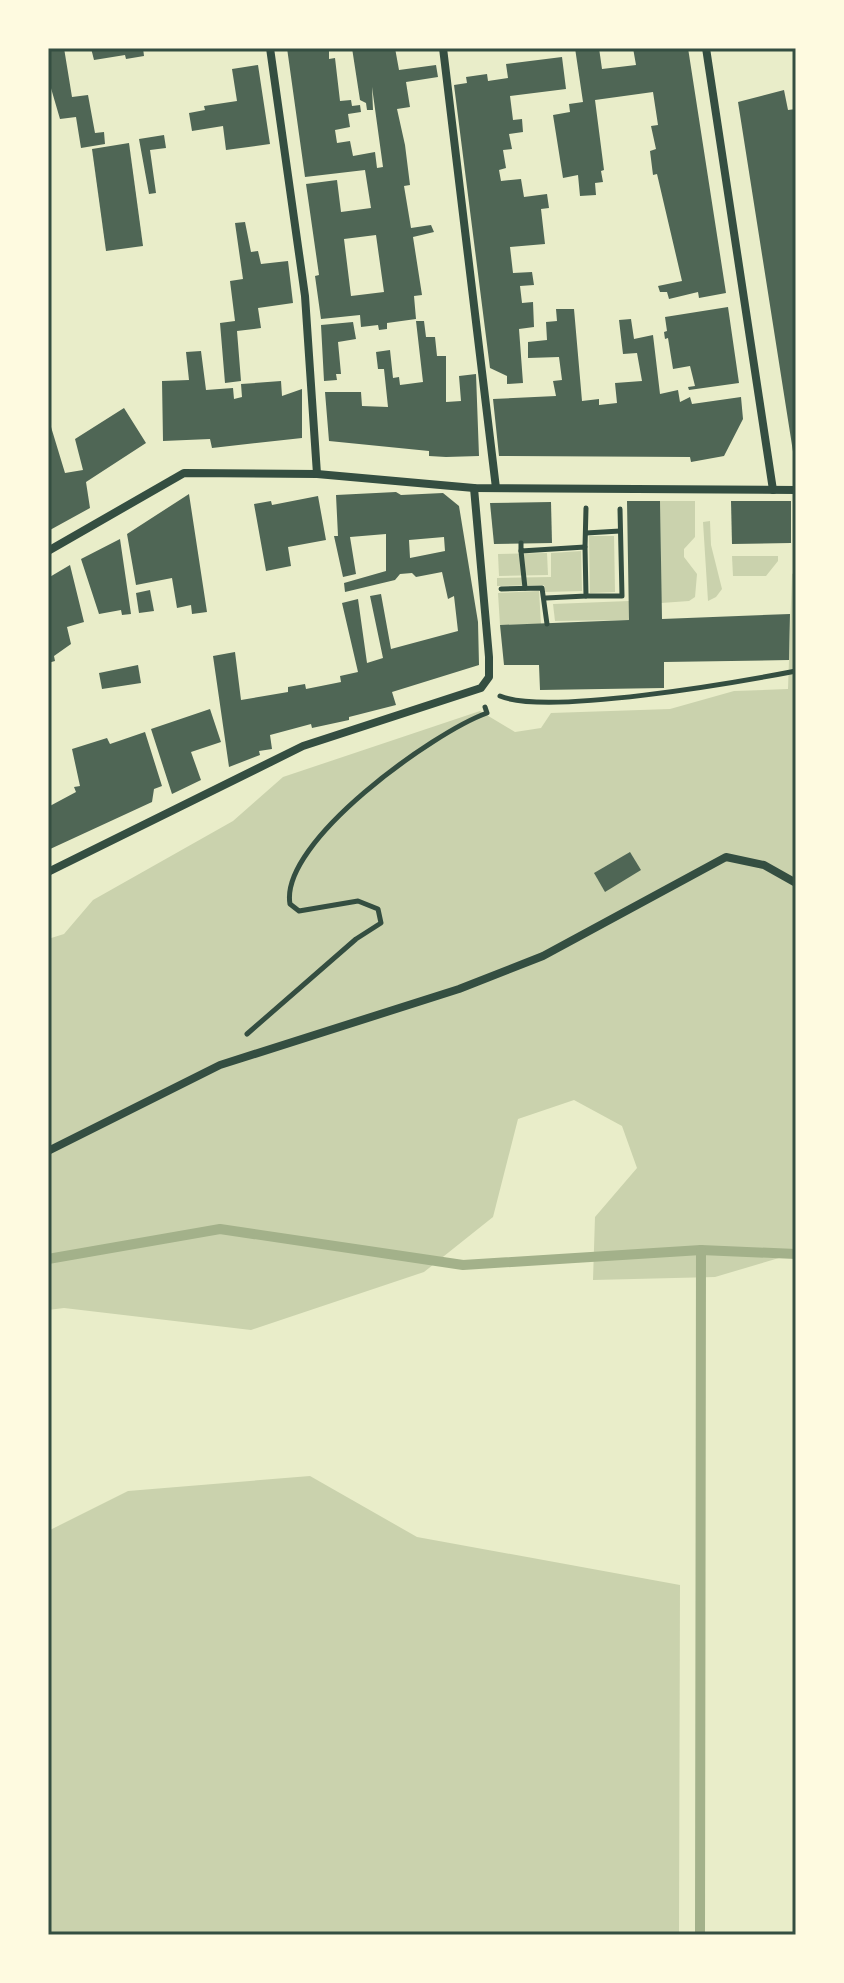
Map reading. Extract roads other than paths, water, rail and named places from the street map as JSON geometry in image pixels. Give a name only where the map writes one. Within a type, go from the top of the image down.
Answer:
[{"type":"street","points":[[270,48],[305,296],[317,474]]},
{"type":"street","points":[[443,48],[496,488]]},
{"type":"street","points":[[706,48],[773,490]]},
{"type":"street","points":[[48,551],[184,473],[317,474],[474,488],[796,490]]},
{"type":"street","points":[[48,872],[303,746],[481,688],[489,677],[474,488]]},
{"type":"street","points":[[48,1151],[220,1065],[459,989],[543,956],[726,857],[764,865],[796,883]]},
{"type":"waterway","points":[[48,1259],[220,1229],[463,1265],[701,1250],[796,1254]]},
{"type":"waterway","points":[[700,1935],[701,1250]]}]
